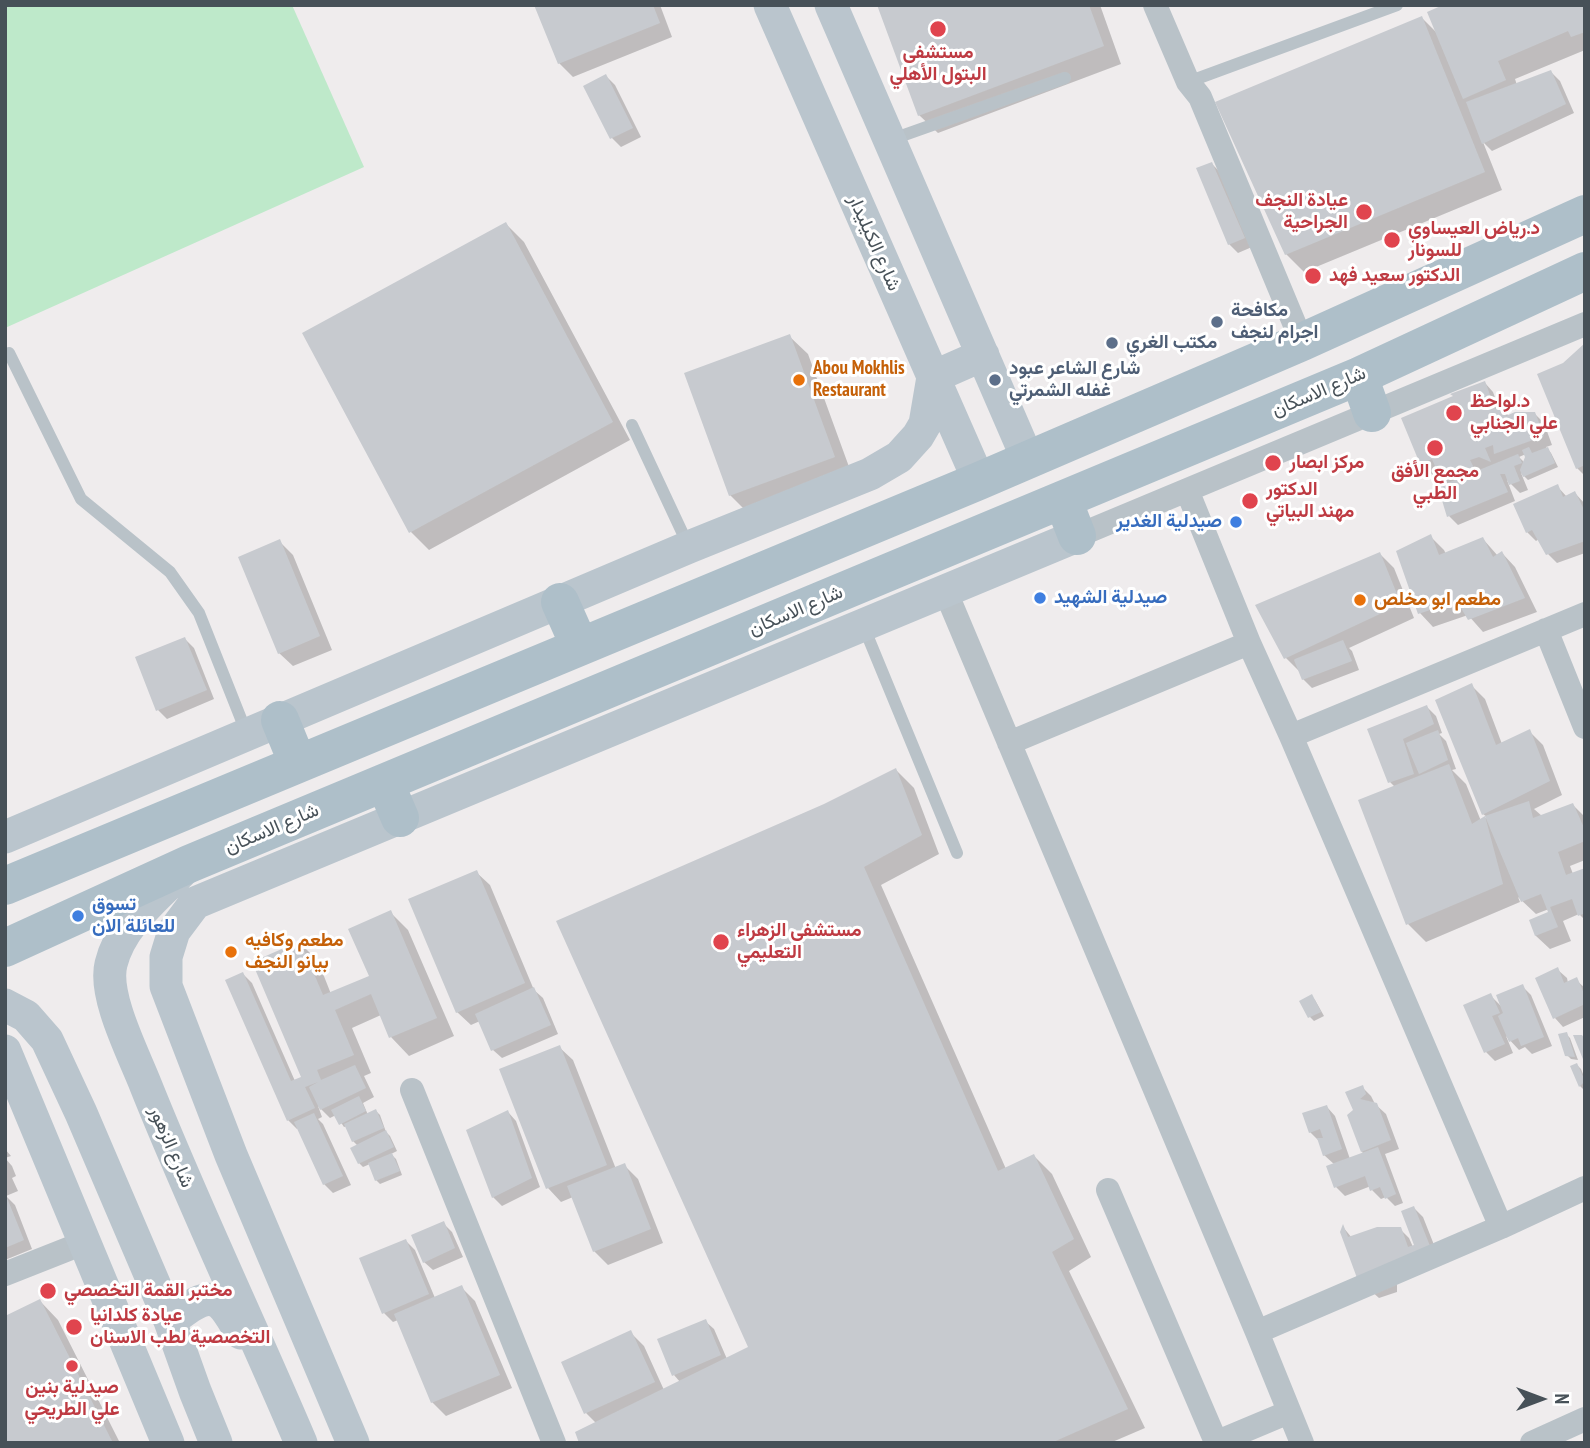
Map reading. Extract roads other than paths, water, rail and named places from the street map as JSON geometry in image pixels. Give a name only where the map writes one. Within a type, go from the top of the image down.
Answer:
[{"type":"main road","points":[[5,886],[979,481],[1302,342],[1585,214]]},
{"type":"main road","name":"شارع الاسكان","points":[[5,948],[189,864],[1359,376],[1585,271]]},
{"type":"main road","points":[[1359,376],[1372,413]]},
{"type":"main road","points":[[1063,500],[1077,536]]},
{"type":"main road","points":[[560,602],[580,647]]},
{"type":"main road","points":[[263,727],[298,764]]},
{"type":"main road","points":[[385,783],[400,818]]},
{"type":"street","name":"شارع الكيليدار","points":[[770,5],[979,481]]},
{"type":"street","points":[[831,5],[1028,460]]},
{"type":"street","points":[[1154,5],[1188,82],[1200,97],[1302,342]]},
{"type":"street","points":[[354,1443],[221,1129],[166,986],[166,957],[174,932],[195,903],[1585,324]]},
{"type":"street","points":[[5,837],[689,547],[870,474],[899,457],[925,424],[933,377],[983,355]]},
{"type":"street","points":[[1187,490],[1249,643],[1501,1227]]},
{"type":"street","points":[[945,590],[1302,1443]]},
{"type":"street","points":[[1291,736],[1585,614]]},
{"type":"street","points":[[1546,630],[1585,727]]},
{"type":"street","points":[[1009,743],[1249,643]]},
{"type":"street","name":"شارع الزهور","points":[[189,864],[138,914],[118,944],[110,965],[110,987],[117,1013],[172,1149],[301,1443]]},
{"type":"street","points":[[5,1005],[26,1016],[47,1040],[170,1321],[216,1443]]},
{"type":"street","points":[[5,1051],[168,1443]]},
{"type":"street","points":[[412,1090],[554,1443]]},
{"type":"street","points":[[1257,1332],[1585,1188]]},
{"type":"street","points":[[1108,1190],[1216,1442],[1289,1412]]},
{"type":"street","points":[[5,1274],[86,1242]]},
{"type":"street","points":[[170,1321],[198,1301],[211,1299],[220,1303],[273,1378]]},
{"type":"street","points":[[1532,1443],[1585,1419]]},
{"type":"lane","points":[[1188,82],[1397,5]]},
{"type":"lane","points":[[890,140],[1065,78]]},
{"type":"lane","points":[[9,353],[81,499],[170,572],[199,613],[263,727]]},
{"type":"lane","points":[[632,425],[689,547]]},
{"type":"lane","points":[[863,625],[957,853]]},
{"type":"place","name":"مستشفى البتول الأهلي","points":[[938,29]]},
{"type":"place","name":"عيادة النجف الجراحية","points":[[1364,212]]},
{"type":"place","name":"د.رياض العيساوي للسونار","points":[[1392,240]]},
{"type":"place","name":"الدكتور سعيد فهد","points":[[1313,276]]},
{"type":"place","name":"مکافحة اجرام لنجف","points":[[1217,322]]},
{"type":"place","name":"مكتب الغري","points":[[1112,343]]},
{"type":"place","name":"Abou Mokhlis Restaurant","points":[[799,380]]},
{"type":"place","name":"شارع الشاعر عبود غفله الشمرتي","points":[[995,380]]},
{"type":"place","name":"د.لواحظ علي الجنابي","points":[[1454,413]]},
{"type":"place","name":"مجمع الأفق الطبي","points":[[1435,448]]},
{"type":"place","name":"مركز ابصار","points":[[1273,463]]},
{"type":"place","name":"الدكتور مهند البياتي","points":[[1250,501]]},
{"type":"place","name":"صيدلية الغدير","points":[[1236,522]]},
{"type":"place","name":"صيدلية الشهيد","points":[[1040,598]]},
{"type":"place","name":"مطعم ابو مخلص","points":[[1360,600]]},
{"type":"place","name":"تسوق للعائلة الان","points":[[78,916]]},
{"type":"place","name":"مستشفى الزهراء التعليمي","points":[[721,942]]},
{"type":"place","name":"مطعم وكافيه بيانو النجف","points":[[231,952]]},
{"type":"place","name":"مختبر القمة التخصصي","points":[[48,1291]]},
{"type":"place","name":"عيادة كلدانيا التخصصية لطب الاسنان","points":[[74,1327]]},
{"type":"place","name":"صيدلية بنين علي الطريحي","points":[[72,1366]]}]
